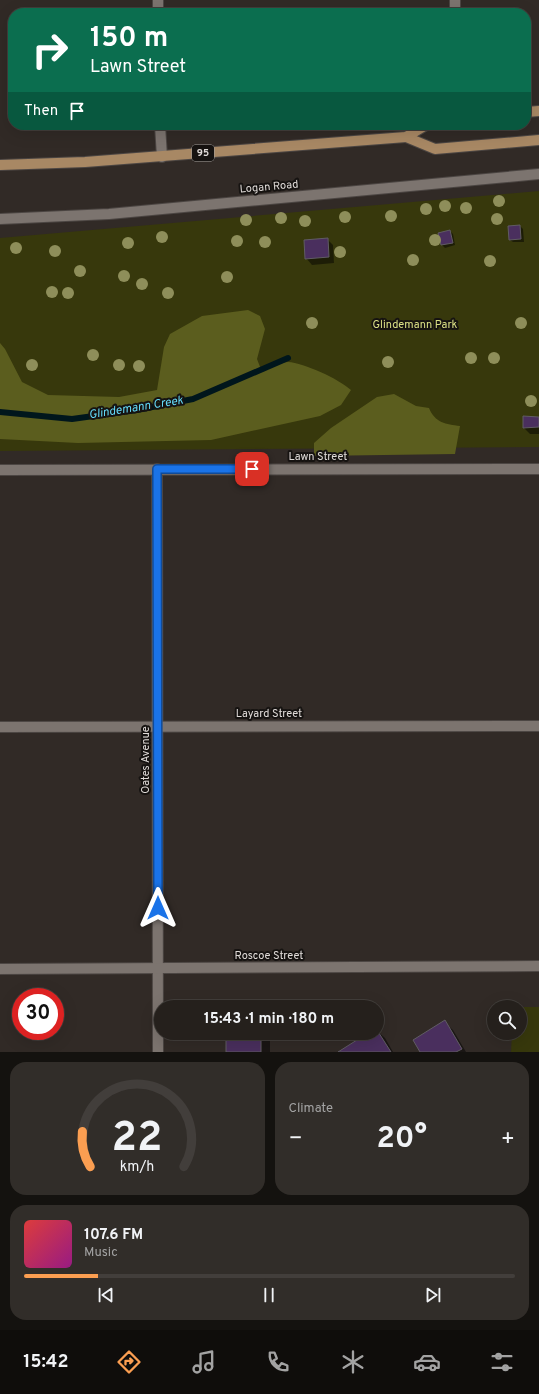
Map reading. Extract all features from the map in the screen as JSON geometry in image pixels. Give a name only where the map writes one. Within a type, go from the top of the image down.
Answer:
[{"type":"main road","name":"95","points":[[0,165],[77,163],[406,137],[418,130]]},
{"type":"main road","name":"95","points":[[406,137],[435,149],[539,140]]},
{"type":"street","points":[[160,130],[162,157]]},
{"type":"street","name":"Logan Road","points":[[0,219],[108,214],[539,174]]},
{"type":"street","name":"Oates Avenue","points":[[157,469],[158,1052]]},
{"type":"street","name":"Lawn Street","points":[[0,470],[539,469]]},
{"type":"street","name":"Layard Street","points":[[0,727],[539,726]]},
{"type":"street","name":"Roscoe Street","points":[[0,969],[539,966]]},
{"type":"green space","name":"Glindemann Park","points":[[539,191],[539,447],[0,451],[0,238]]},
{"type":"green space","points":[[527,1007],[539,1007],[539,1052],[511,1052],[512,1040],[527,1040]]},
{"type":"shaded area","points":[[248,310],[260,316],[265,329],[257,359],[262,372],[285,362],[312,368],[338,381],[351,390],[341,405],[320,416],[211,440],[78,443],[0,439],[0,343],[5,349],[22,382],[48,395],[119,397],[157,390],[164,347],[170,334],[202,316]]},
{"type":"shaded area","points":[[394,394],[416,406],[429,408],[434,417],[442,422],[460,426],[455,454],[314,456],[314,443],[331,428],[377,397]]},
{"type":"building","points":[[520,225],[521,239],[509,240],[508,226]]},
{"type":"building","points":[[450,230],[453,243],[441,245],[438,233]]},
{"type":"building","points":[[328,238],[329,257],[305,259],[304,240]]},
{"type":"building","points":[[523,416],[539,417],[539,427],[523,428]]},
{"type":"building","points":[[445,1020],[462,1049],[456,1052],[420,1052],[413,1040]]},
{"type":"building","points":[[226,1040],[261,1040],[261,1052],[226,1052]]},
{"type":"building","points":[[357,1040],[383,1040],[391,1052],[338,1052]]},
{"type":"waterway","name":"Glindemann Creek","points":[[0,412],[72,419],[137,410],[193,399],[288,358]]},
{"type":"route","points":[[158,908],[157,469],[252,469]]}]
